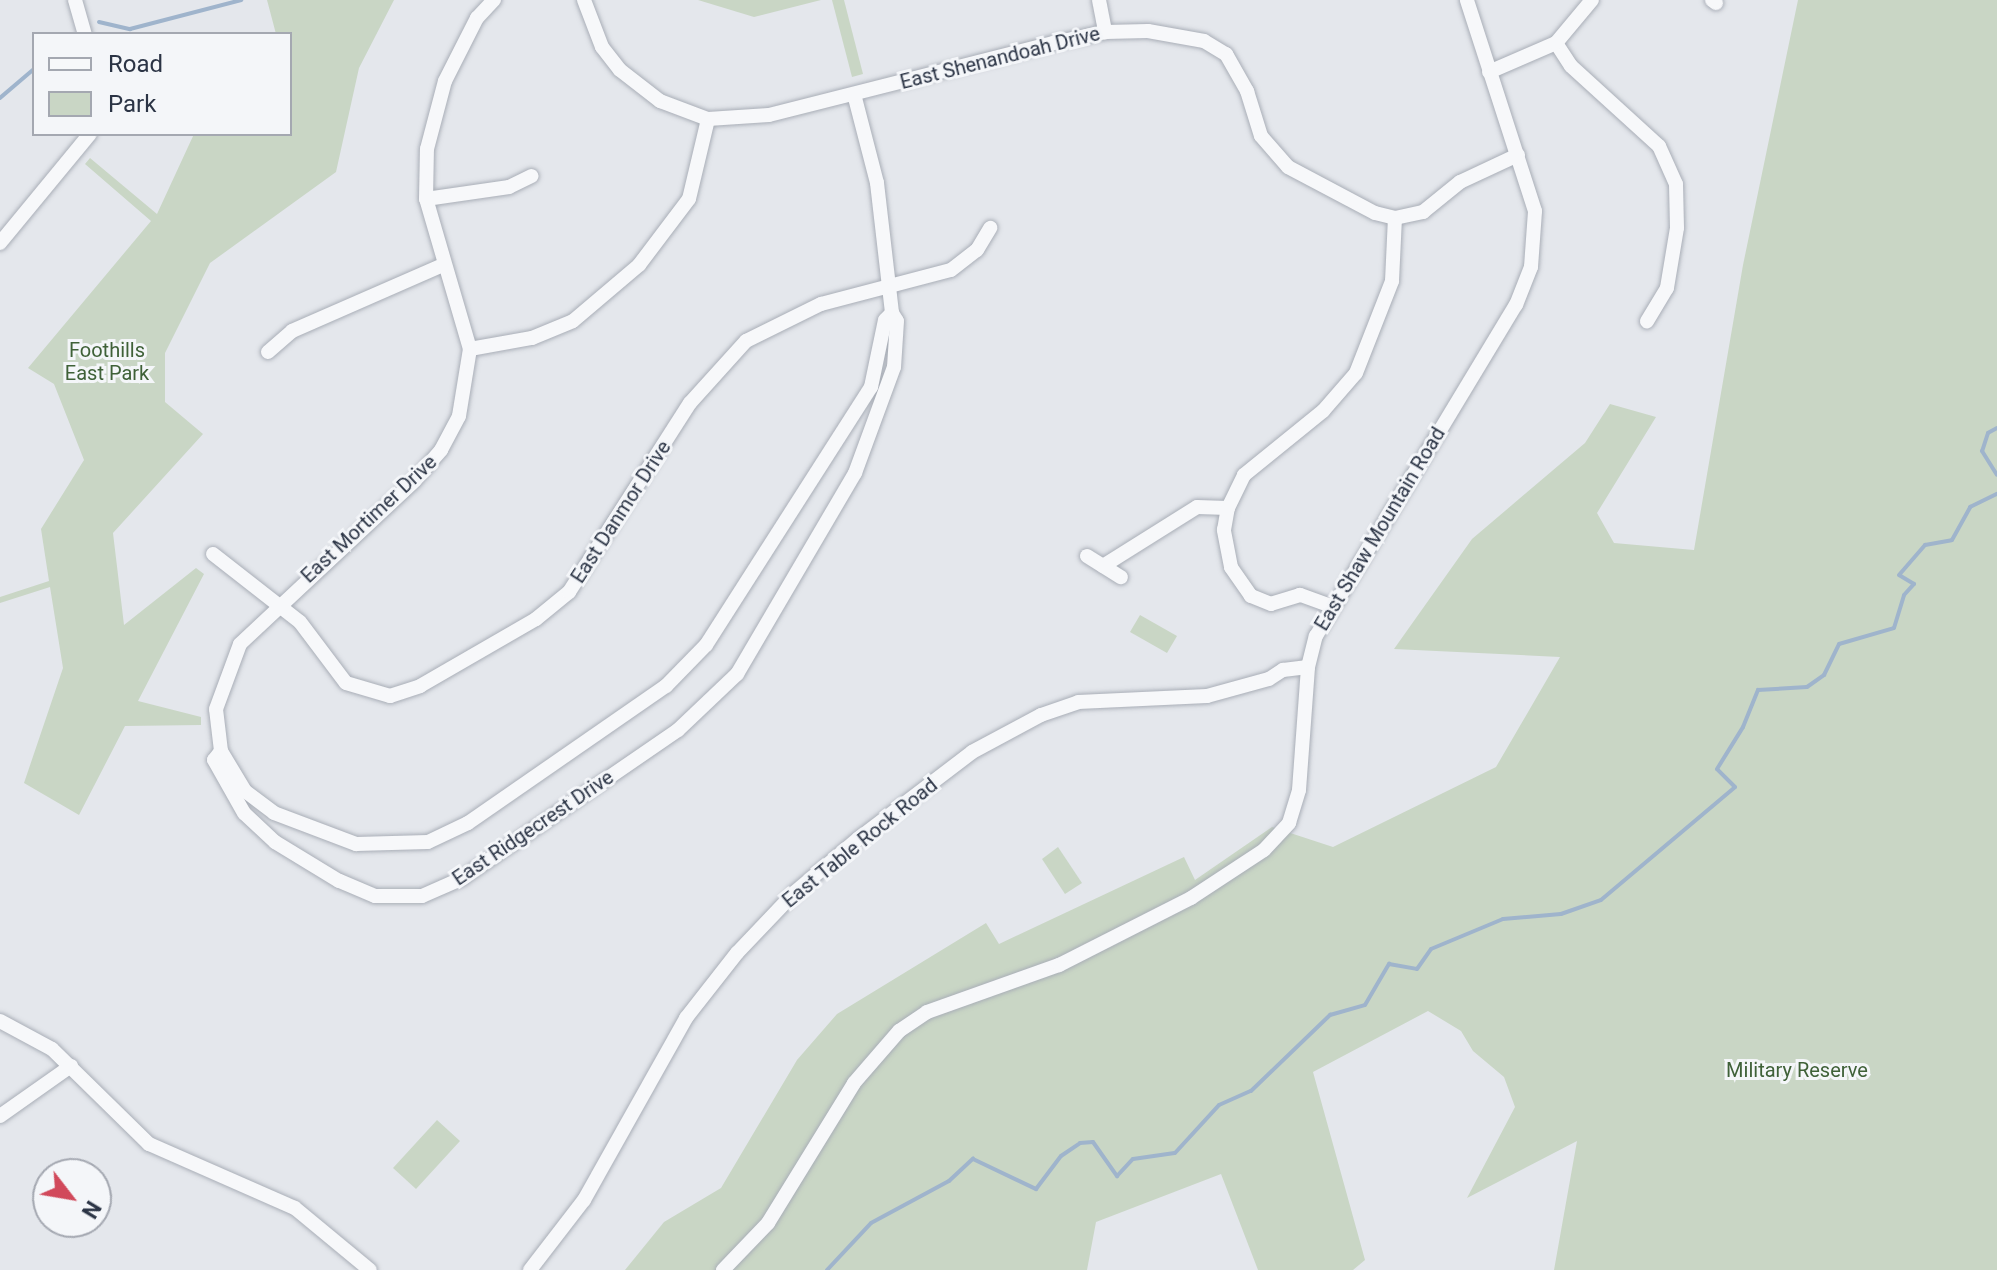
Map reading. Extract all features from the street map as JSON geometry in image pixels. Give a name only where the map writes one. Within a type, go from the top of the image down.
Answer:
[{"type":"street","points":[[75,0],[84,32]]},
{"type":"street","name":"East Mortimer Drive","points":[[221,751],[216,709],[224,676],[240,644],[277,605],[415,480],[441,450],[459,416],[470,349],[426,199],[427,149],[445,81],[469,31],[494,0]]},
{"type":"street","name":"East Shenandoah Drive","points":[[584,0],[602,47],[620,70],[660,101],[708,119],[769,115],[1105,32],[1185,36],[1226,54],[1247,91],[1261,136],[1288,167],[1323,190],[1395,218]]},
{"type":"street","points":[[1099,0],[1105,32]]},
{"type":"street","name":"East Shaw Mountain Road","points":[[723,1270],[768,1223],[854,1083],[899,1031],[927,1012],[1059,965],[1191,898],[1279,838],[1299,790],[1308,667],[1331,606],[1521,292],[1536,238],[1535,211],[1467,0]]},
{"type":"street","points":[[1489,72],[1556,43],[1592,0]]},
{"type":"street","points":[[1556,43],[1581,75],[1659,146],[1676,184],[1678,217],[1667,288],[1647,321]]},
{"type":"street","name":"East Ridgecrest Drive","points":[[854,94],[877,183],[892,313],[897,321],[894,367],[872,435],[737,674],[678,730],[463,878],[422,896],[375,896],[339,881],[256,828],[224,782],[214,760],[221,751],[260,805],[356,844],[428,842],[468,823],[666,686],[706,645],[871,387],[885,320],[892,313]]},
{"type":"street","points":[[470,349],[532,338],[573,321],[639,265],[689,199],[708,119]]},
{"type":"street","points":[[0,243],[88,136]]},
{"type":"street","points":[[1331,606],[1300,595],[1271,604],[1251,596],[1226,552],[1228,508],[1244,475],[1323,411],[1356,373],[1392,281],[1395,218],[1423,212],[1460,182],[1518,155]]},
{"type":"street","points":[[426,199],[509,187],[532,176]]},
{"type":"street","name":"East Danmor Drive","points":[[213,554],[300,622],[346,683],[390,696],[420,686],[536,619],[569,592],[690,403],[746,341],[821,304],[951,270],[977,250],[990,228]]},
{"type":"street","points":[[268,352],[292,331],[443,265]]},
{"type":"street","points":[[1103,566],[1197,507],[1228,508]]},
{"type":"street","points":[[1087,556],[1121,577]]},
{"type":"street","name":"East Table Rock Road","points":[[530,1270],[584,1200],[647,1082],[703,997],[795,892],[870,829],[972,752],[1041,715],[1078,702],[1207,696],[1269,679],[1283,670],[1308,667]]},
{"type":"street","points":[[0,1021],[42,1042],[71,1066],[149,1144],[295,1208],[370,1270]]},
{"type":"street","points":[[0,1116],[71,1066]]},
{"type":"green space","name":"Foothills East Park","points":[[267,0],[394,0],[359,68],[336,172],[210,263],[165,353],[165,402],[203,434],[113,533],[124,625],[196,568],[204,574],[138,701],[201,717],[201,725],[125,726],[79,815],[24,783],[63,668],[50,587],[0,603],[0,597],[49,581],[41,529],[84,460],[54,384],[28,368],[151,221],[85,164],[90,158],[157,214],[193,136],[292,136],[292,32],[275,32]]},
{"type":"green space","points":[[698,0],[821,0],[754,17]]},
{"type":"green space","points":[[832,0],[844,0],[863,74],[852,77]]},
{"type":"green space","name":"Military Reserve","points":[[1798,0],[1997,0],[1997,1270],[1554,1270],[1577,1141],[1467,1198],[1515,1107],[1504,1077],[1473,1051],[1461,1031],[1428,1011],[1313,1072],[1365,1260],[1353,1270],[1258,1270],[1221,1174],[1096,1222],[1087,1270],[625,1270],[664,1222],[721,1188],[797,1060],[837,1014],[986,923],[999,944],[1184,857],[1195,880],[1272,827],[1333,847],[1496,767],[1560,657],[1394,649],[1472,539],[1585,443],[1610,404],[1656,417],[1597,513],[1614,543],[1694,550],[1743,265]]},
{"type":"green space","points":[[1140,615],[1177,636],[1167,653],[1130,632]]},
{"type":"green space","points":[[1058,847],[1082,883],[1065,894],[1042,859]]},
{"type":"green space","points":[[437,1120],[460,1141],[416,1189],[393,1168]]},
{"type":"waterway","points":[[99,22],[130,29],[241,0]]},
{"type":"waterway","points":[[0,98],[32,71]]},
{"type":"waterway","points":[[1997,428],[1988,433],[1982,451],[1997,475]]},
{"type":"waterway","points":[[827,1270],[871,1223],[949,1181],[973,1159],[1036,1189],[1061,1156],[1080,1143],[1093,1142],[1117,1176],[1133,1159],[1175,1153],[1219,1105],[1251,1091],[1330,1015],[1365,1005],[1389,964],[1417,969],[1431,949],[1503,919],[1561,914],[1601,900],[1735,787],[1717,769],[1743,727],[1758,690],[1807,687],[1824,675],[1839,644],[1894,628],[1904,595],[1914,584],[1899,575],[1925,545],[1952,540],[1970,507],[1997,494]]}]
